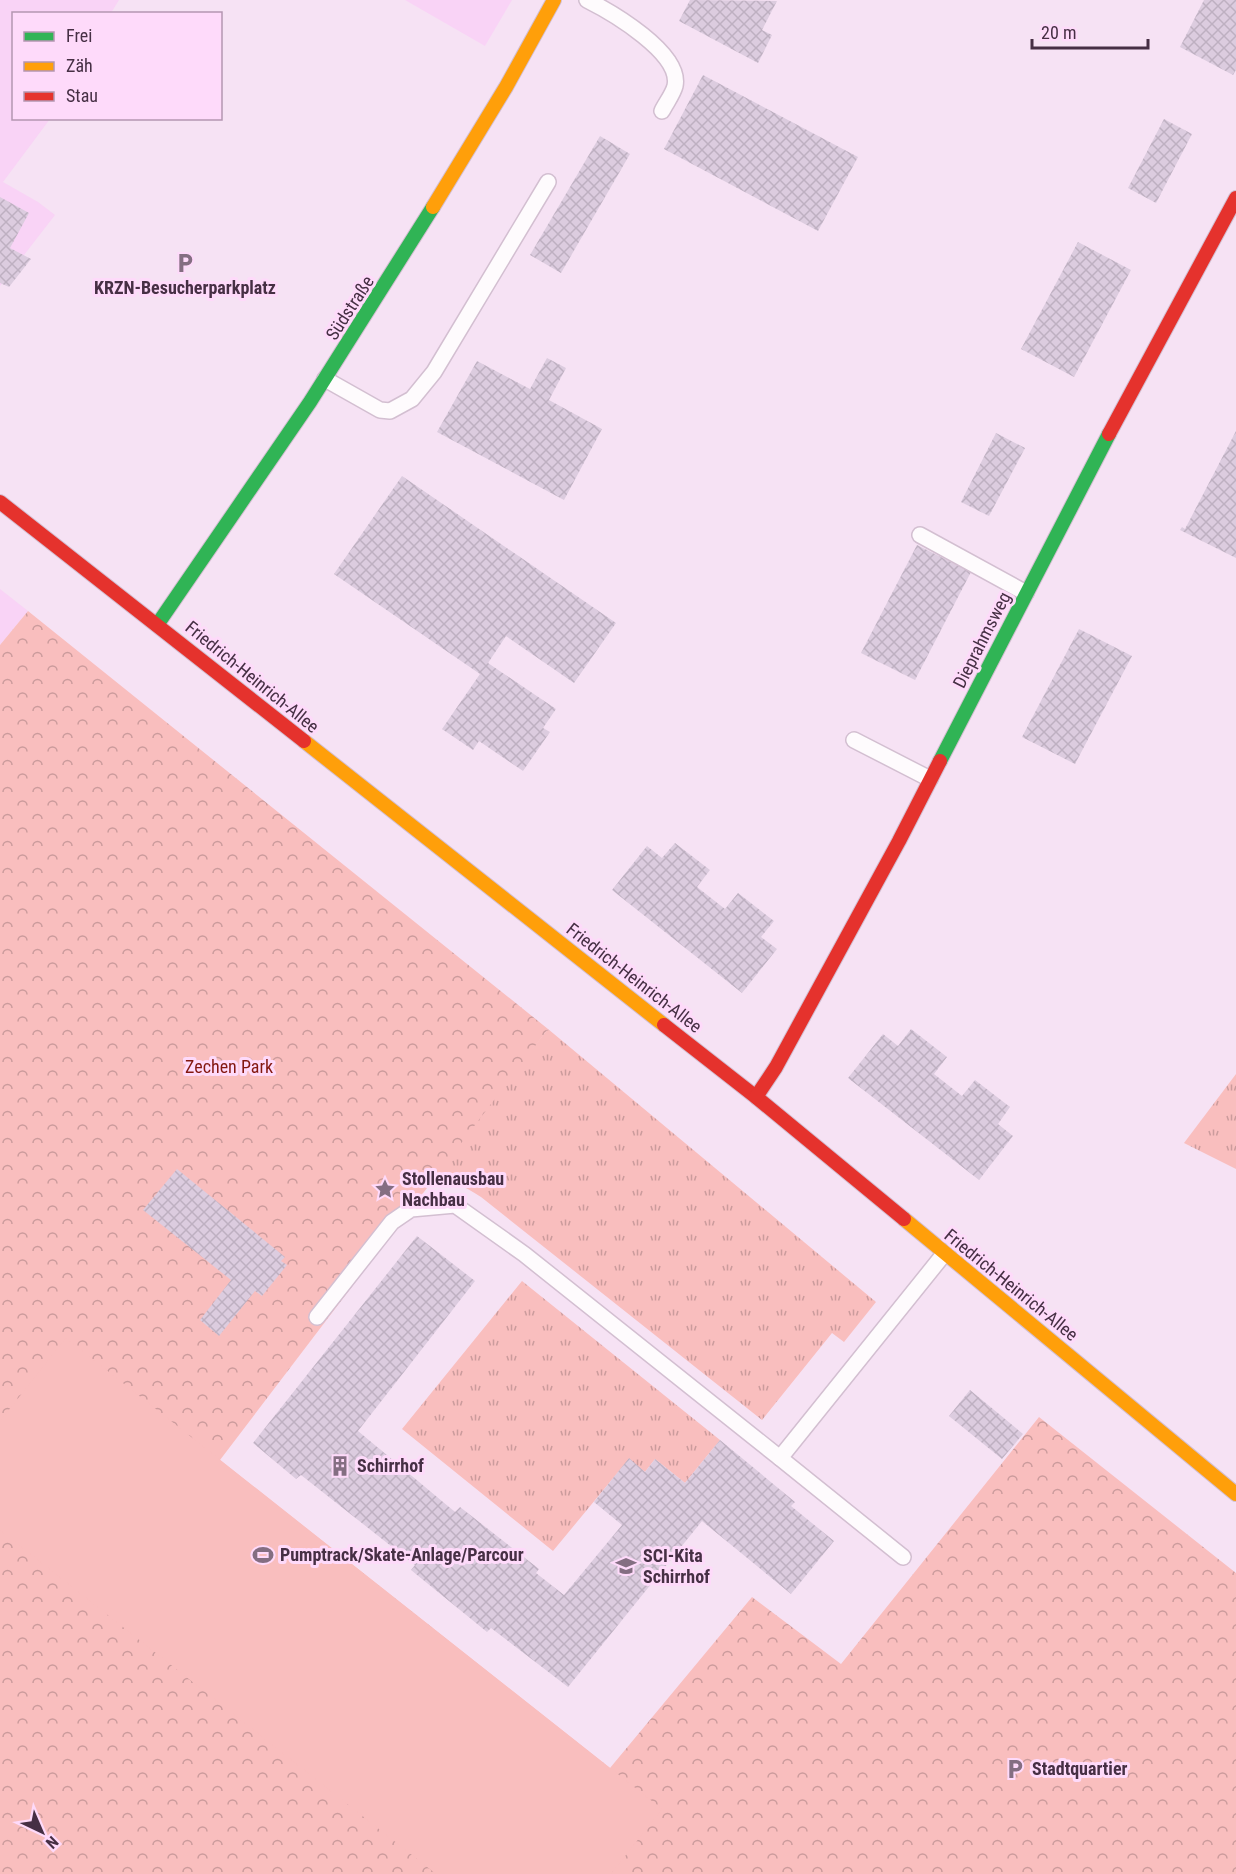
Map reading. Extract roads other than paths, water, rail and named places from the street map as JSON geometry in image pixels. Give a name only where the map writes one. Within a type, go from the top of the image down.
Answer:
[{"type":"street","name":"Südstraße","points":[[157,625],[326,379],[400,264],[526,53],[554,0]]},
{"type":"street","name":"Dieprahmsweg","points":[[756,1097],[776,1067],[899,841],[1026,593],[1236,198]]},
{"type":"street","name":"Friedrich-Heinrich-Allee","points":[[0,502],[756,1097],[1236,1494]]},
{"type":"lane","points":[[587,0],[609,11],[645,37],[666,57],[673,70],[675,85],[662,111]]},
{"type":"lane","points":[[326,379],[380,410],[390,411],[412,399],[435,372],[548,182]]},
{"type":"lane","points":[[920,535],[1026,593]]},
{"type":"lane","points":[[854,740],[930,779]]},
{"type":"lane","points":[[317,1317],[392,1222],[411,1209],[455,1205],[524,1254],[903,1557]]},
{"type":"lane","points":[[780,1458],[944,1254]]},
{"type":"place","name":"KRZN-Besucherparkplatz","points":[[185,263]]},
{"type":"place","name":"Stollenausbau Nachbau","points":[[385,1189]]},
{"type":"place","name":"Schirrhof","points":[[340,1466]]},
{"type":"place","name":"Pumptrack/Skate-Anlage/Parcour","points":[[263,1555]]},
{"type":"place","name":"SCI-Kita Schirrhof","points":[[626,1566]]},
{"type":"place","name":"Stadtquartier","points":[[1015,1769]]},
{"type":"park label","name":"Zechen Park","points":[[229,1067]]}]
